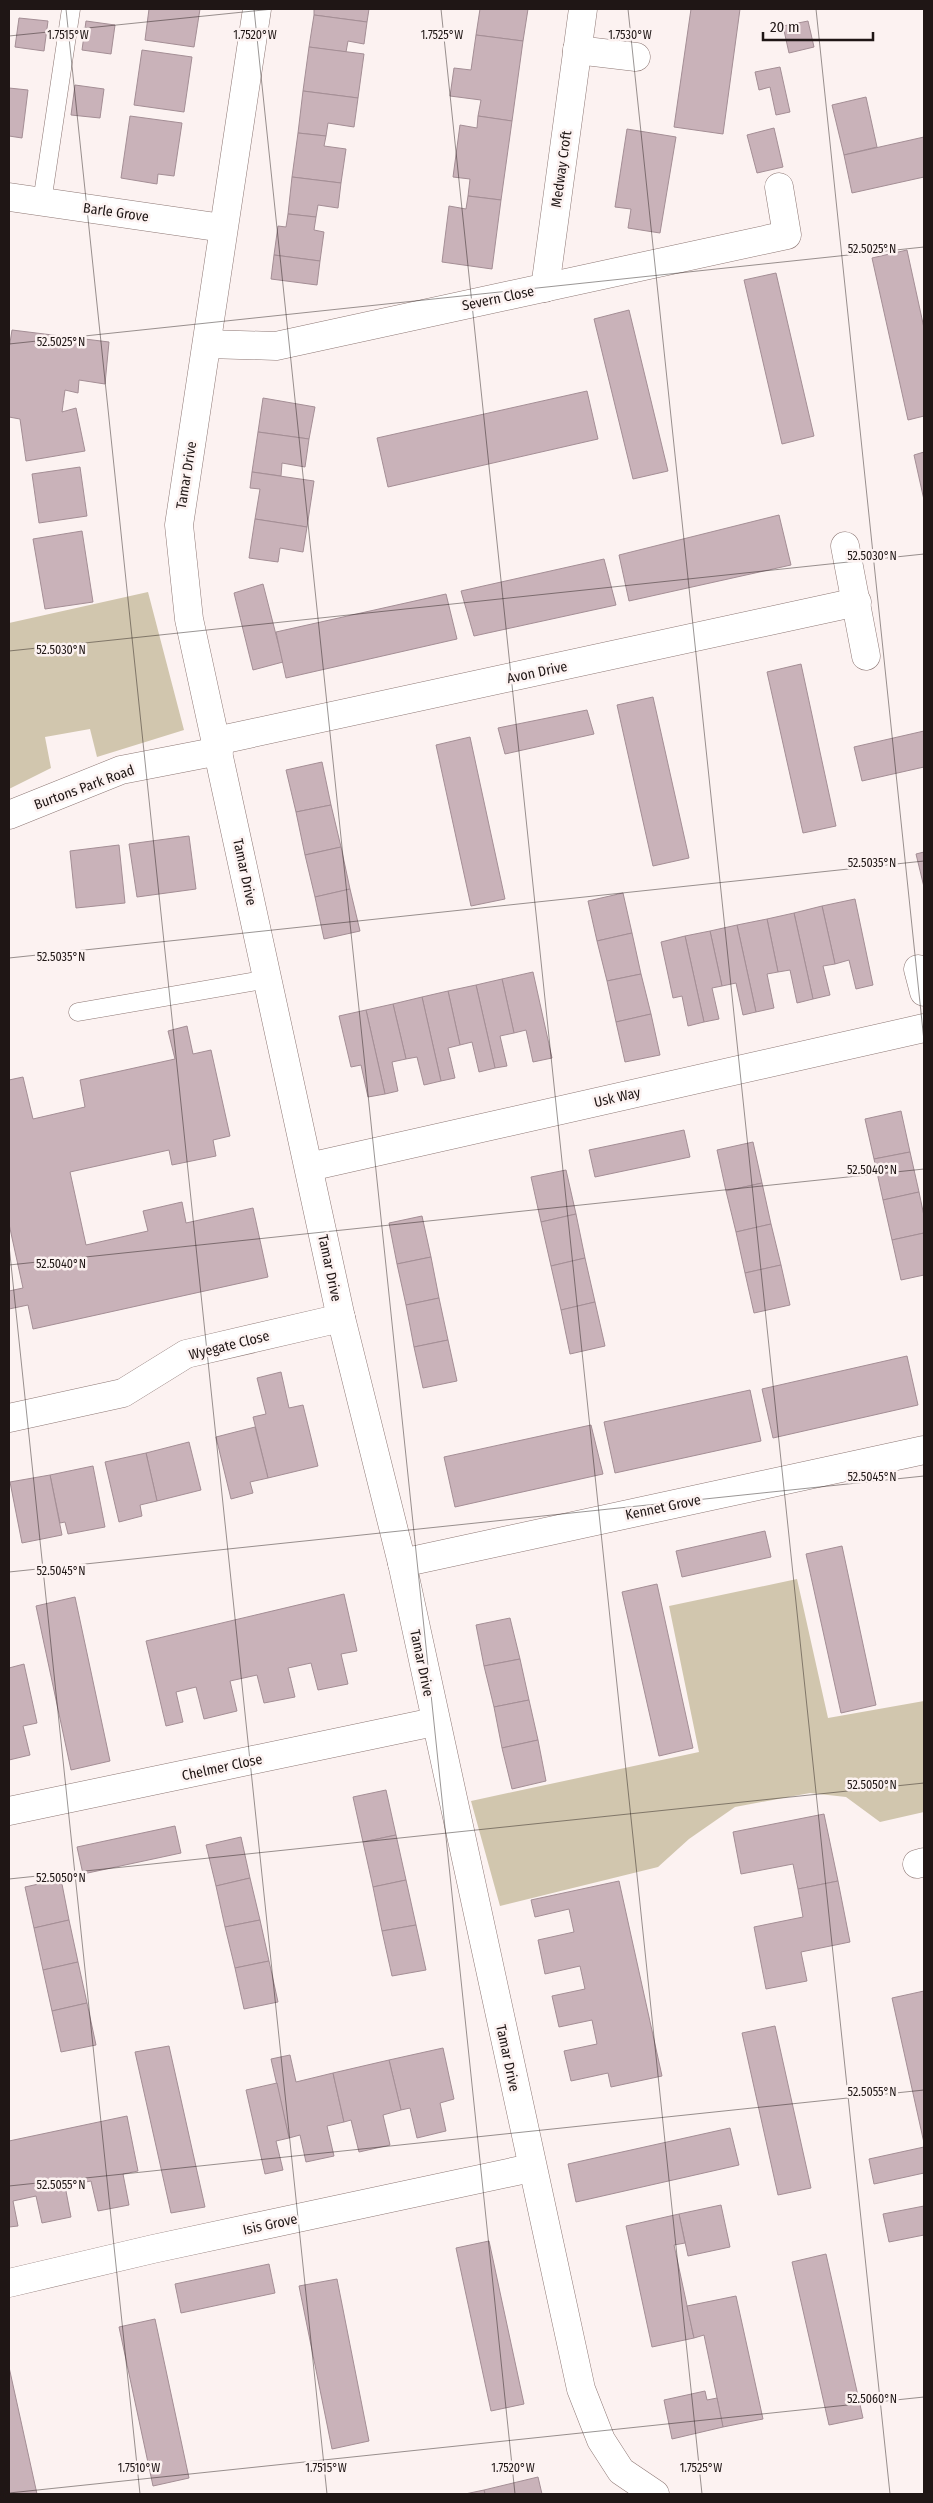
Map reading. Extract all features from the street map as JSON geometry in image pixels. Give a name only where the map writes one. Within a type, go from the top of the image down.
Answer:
[{"type":"street","name":"Tamar Drive","points":[[256,9],[207,344],[178,525],[188,620],[341,1318],[402,1562],[434,1722],[581,2389],[601,2440],[621,2470],[655,2494]]},
{"type":"street","name":"Medway Croft","points":[[545,288],[583,9]]},
{"type":"street","points":[[577,50],[636,57]]},
{"type":"street","name":"Severn Close","points":[[207,344],[276,346],[787,235],[779,187]]},
{"type":"street","name":"Barle Grove","points":[[9,197],[223,228]]},
{"type":"street","points":[[845,546],[866,656]]},
{"type":"street","name":"Avon Drive","points":[[217,746],[857,602]]},
{"type":"street","name":"Burtons Park Road","points":[[9,815],[121,770],[217,746]]},
{"type":"street","name":"Usk Way","points":[[309,1167],[924,1028]]},
{"type":"street","name":"Wyegate Close","points":[[9,1418],[123,1393],[186,1354],[341,1318]]},
{"type":"street","name":"Kennet Grove","points":[[402,1562],[924,1450]]},
{"type":"street","name":"Chelmer Close","points":[[9,1811],[434,1722]]},
{"type":"street","name":"Isis Grove","points":[[9,2283],[153,2249],[531,2168]]},
{"type":"lane","points":[[42,202],[71,9]]},
{"type":"lane","points":[[78,1012],[268,979]]},
{"type":"shaded area","points":[[148,592],[184,730],[97,757],[90,729],[45,737],[51,768],[9,789],[9,623]]},
{"type":"shaded area","points":[[797,1579],[828,1718],[924,1701],[924,1812],[880,1822],[846,1797],[810,1793],[735,1807],[689,1839],[658,1867],[500,1906],[471,1801],[699,1752],[669,1606]]},
{"type":"building","points":[[149,9],[200,9],[194,47],[145,40]]},
{"type":"building","points":[[314,9],[369,9],[367,22],[314,15]]},
{"type":"building","points":[[480,9],[528,9],[523,41],[476,35]]},
{"type":"building","points":[[691,9],[740,9],[723,134],[674,127]]},
{"type":"building","points":[[314,15],[367,22],[364,44],[348,41],[346,52],[309,47]]},
{"type":"building","points":[[19,18],[48,21],[44,51],[15,47]]},
{"type":"building","points":[[86,21],[115,25],[111,54],[82,50]]},
{"type":"building","points":[[808,21],[814,47],[789,53],[783,26]]},
{"type":"building","points":[[476,35],[523,41],[512,121],[478,116],[481,100],[450,96],[454,68],[471,70]]},
{"type":"building","points":[[309,47],[364,54],[358,98],[303,91]]},
{"type":"building","points":[[142,50],[192,57],[184,112],[134,105]]},
{"type":"building","points":[[780,67],[790,112],[776,115],[770,87],[759,90],[755,72]]},
{"type":"building","points":[[75,85],[104,89],[100,118],[71,115]]},
{"type":"building","points":[[9,88],[28,90],[22,138],[9,136]]},
{"type":"building","points":[[303,91],[358,98],[354,127],[328,123],[326,136],[298,133]]},
{"type":"building","points":[[866,97],[877,147],[844,155],[832,105]]},
{"type":"building","points":[[130,116],[182,123],[174,176],[158,174],[157,184],[121,178]]},
{"type":"building","points":[[478,116],[512,121],[501,200],[468,196],[470,179],[453,177],[460,125],[477,128]]},
{"type":"building","points":[[774,128],[783,167],[757,173],[747,135]]},
{"type":"building","points":[[627,129],[676,137],[660,233],[628,228],[631,209],[615,207]]},
{"type":"building","points":[[298,133],[326,136],[324,146],[346,149],[341,183],[292,177]]},
{"type":"building","points":[[924,137],[924,177],[852,193],[844,155]]},
{"type":"building","points":[[292,177],[341,183],[338,208],[318,205],[316,217],[288,214]]},
{"type":"building","points":[[468,196],[501,200],[492,269],[442,262],[449,206],[466,209]]},
{"type":"building","points":[[288,214],[316,217],[314,230],[324,232],[320,261],[274,255],[278,226],[286,227]]},
{"type":"building","points":[[907,250],[924,328],[924,416],[908,420],[872,258]]},
{"type":"building","points":[[274,255],[320,261],[317,285],[271,279]]},
{"type":"building","points":[[776,273],[814,436],[782,444],[744,280]]},
{"type":"building","points":[[629,310],[668,471],[633,479],[594,319]]},
{"type":"building","points":[[12,330],[109,342],[105,384],[79,380],[78,393],[65,390],[62,412],[76,408],[85,451],[26,461],[20,419],[9,417],[9,349]]},
{"type":"building","points":[[587,391],[598,439],[388,487],[377,438]]},
{"type":"building","points":[[263,398],[315,407],[309,439],[258,432]]},
{"type":"building","points":[[258,432],[309,439],[305,467],[282,463],[281,476],[252,472]]},
{"type":"building","points":[[924,452],[924,500],[914,455]]},
{"type":"building","points":[[80,467],[87,516],[39,523],[32,474]]},
{"type":"building","points":[[252,472],[314,481],[307,527],[255,519],[260,489],[250,488]]},
{"type":"building","points":[[779,515],[791,565],[629,601],[619,555]]},
{"type":"building","points":[[255,519],[307,527],[303,552],[280,548],[278,562],[249,558]]},
{"type":"building","points":[[82,531],[93,602],[45,609],[33,539]]},
{"type":"building","points":[[604,559],[616,605],[474,636],[461,591]]},
{"type":"building","points":[[263,584],[283,662],[253,670],[234,593]]},
{"type":"building","points":[[446,594],[457,639],[286,678],[276,632]]},
{"type":"building","points":[[801,664],[836,826],[803,833],[767,672]]},
{"type":"building","points":[[653,697],[689,858],[653,866],[617,705]]},
{"type":"building","points":[[587,710],[594,734],[505,754],[498,728]]},
{"type":"building","points":[[924,731],[924,767],[862,781],[854,747]]},
{"type":"building","points":[[470,737],[505,899],[471,906],[436,745]]},
{"type":"building","points":[[322,762],[331,805],[296,812],[286,770]]},
{"type":"building","points":[[331,805],[341,847],[305,855],[296,812]]},
{"type":"building","points":[[189,836],[196,889],[137,897],[129,844]]},
{"type":"building","points":[[119,845],[125,903],[76,908],[70,851]]},
{"type":"building","points":[[341,847],[350,889],[315,897],[305,855]]},
{"type":"building","points":[[924,852],[924,887],[916,854]]},
{"type":"building","points":[[350,889],[360,931],[324,939],[315,897]]},
{"type":"building","points":[[623,893],[632,933],[597,941],[588,901]]},
{"type":"building","points":[[855,899],[873,985],[856,989],[849,960],[835,964],[822,906]]},
{"type":"building","points":[[822,906],[835,964],[823,966],[830,995],[813,999],[794,913]]},
{"type":"building","points":[[794,913],[813,999],[797,1003],[790,970],[778,972],[767,919]]},
{"type":"building","points":[[767,919],[778,972],[767,974],[774,1008],[756,1012],[737,925]]},
{"type":"building","points":[[737,925],[756,1012],[743,1015],[736,983],[722,986],[710,931]]},
{"type":"building","points":[[710,931],[722,986],[712,988],[719,1019],[704,1022],[685,936]]},
{"type":"building","points":[[632,933],[641,974],[607,981],[597,941]]},
{"type":"building","points":[[685,936],[704,1022],[688,1026],[682,996],[673,998],[661,942]]},
{"type":"building","points":[[533,972],[552,1058],[533,1062],[526,1030],[514,1033],[502,979]]},
{"type":"building","points":[[641,974],[651,1014],[616,1022],[607,981]]},
{"type":"building","points":[[502,979],[514,1033],[500,1036],[507,1066],[495,1068],[476,985]]},
{"type":"building","points":[[476,985],[495,1068],[479,1072],[472,1042],[460,1045],[448,991]]},
{"type":"building","points":[[448,991],[460,1045],[448,1048],[455,1078],[441,1081],[422,997]]},
{"type":"building","points":[[422,997],[441,1081],[424,1085],[417,1057],[406,1059],[393,1004]]},
{"type":"building","points":[[393,1004],[406,1059],[392,1062],[398,1091],[385,1094],[366,1010]]},
{"type":"building","points":[[366,1010],[385,1094],[368,1097],[361,1065],[351,1067],[339,1016]]},
{"type":"building","points":[[651,1014],[660,1055],[625,1062],[616,1022]]},
{"type":"building","points":[[187,1026],[193,1054],[211,1050],[230,1136],[213,1140],[216,1156],[172,1165],[169,1150],[70,1172],[86,1245],[148,1231],[143,1211],[182,1202],[186,1223],[253,1208],[268,1277],[33,1329],[28,1305],[9,1309],[9,1291],[23,1288],[9,1224],[9,1080],[23,1077],[33,1119],[85,1107],[80,1080],[175,1059],[168,1031]]},
{"type":"building","points":[[901,1111],[910,1152],[874,1159],[865,1119]]},
{"type":"building","points":[[684,1130],[690,1157],[595,1177],[589,1150]]},
{"type":"building","points":[[753,1142],[762,1183],[726,1191],[717,1150]]},
{"type":"building","points":[[910,1152],[919,1192],[883,1200],[874,1159]]},
{"type":"building","points":[[566,1170],[576,1214],[541,1222],[531,1177]]},
{"type":"building","points":[[762,1183],[771,1224],[736,1232],[726,1191]]},
{"type":"building","points":[[919,1192],[924,1216],[924,1233],[892,1240],[883,1200]]},
{"type":"building","points":[[576,1214],[585,1258],[551,1266],[541,1222]]},
{"type":"building","points":[[422,1216],[431,1257],[397,1264],[389,1223]]},
{"type":"building","points":[[771,1224],[781,1265],[745,1273],[736,1232]]},
{"type":"building","points":[[924,1233],[924,1275],[901,1280],[892,1240]]},
{"type":"building","points":[[431,1257],[439,1298],[406,1305],[397,1264]]},
{"type":"building","points":[[585,1258],[595,1302],[561,1310],[551,1266]]},
{"type":"building","points":[[781,1265],[790,1305],[754,1313],[745,1273]]},
{"type":"building","points":[[439,1298],[448,1340],[414,1347],[406,1305]]},
{"type":"building","points":[[595,1302],[605,1346],[570,1354],[561,1310]]},
{"type":"building","points":[[448,1340],[457,1381],[423,1388],[414,1347]]},
{"type":"building","points":[[907,1356],[918,1405],[773,1438],[762,1389]]},
{"type":"building","points":[[281,1372],[289,1408],[303,1405],[318,1466],[268,1478],[253,1417],[266,1414],[257,1378]]},
{"type":"building","points":[[750,1390],[761,1441],[615,1473],[604,1422]]},
{"type":"building","points":[[591,1425],[603,1474],[455,1507],[444,1457]]},
{"type":"building","points":[[255,1427],[268,1478],[250,1482],[253,1493],[231,1499],[216,1437]]},
{"type":"building","points":[[189,1442],[201,1490],[157,1501],[146,1453]]},
{"type":"building","points":[[146,1453],[157,1501],[140,1505],[142,1516],[119,1522],[105,1462]]},
{"type":"building","points":[[93,1466],[105,1527],[68,1534],[65,1522],[60,1523],[50,1475]]},
{"type":"building","points":[[50,1475],[62,1535],[22,1543],[10,1482]]},
{"type":"building","points":[[765,1531],[771,1557],[682,1577],[676,1551]]},
{"type":"building","points":[[842,1546],[876,1705],[841,1713],[806,1554]]},
{"type":"building","points":[[657,1584],[693,1748],[659,1756],[622,1592]]},
{"type":"building","points":[[344,1594],[357,1651],[341,1654],[348,1684],[318,1690],[311,1663],[288,1668],[295,1697],[264,1703],[257,1675],[230,1681],[237,1711],[204,1719],[196,1687],[176,1692],[183,1722],[166,1726],[146,1641]]},
{"type":"building","points":[[75,1597],[110,1761],[71,1770],[36,1606]]},
{"type":"building","points":[[510,1618],[520,1659],[484,1666],[476,1625]]},
{"type":"building","points":[[520,1659],[529,1700],[494,1707],[484,1666]]},
{"type":"building","points":[[24,1664],[37,1723],[23,1726],[30,1755],[9,1760],[9,1668]]},
{"type":"building","points":[[529,1700],[538,1740],[502,1748],[494,1707]]},
{"type":"building","points":[[538,1740],[546,1781],[512,1789],[502,1748]]},
{"type":"building","points":[[386,1790],[396,1835],[363,1842],[353,1797]]},
{"type":"building","points":[[824,1814],[838,1881],[798,1889],[793,1864],[741,1874],[733,1832]]},
{"type":"building","points":[[175,1826],[181,1853],[83,1874],[77,1847]]},
{"type":"building","points":[[396,1835],[406,1880],[373,1887],[363,1842]]},
{"type":"building","points":[[241,1837],[250,1878],[216,1886],[206,1845]]},
{"type":"building","points":[[250,1878],[260,1920],[225,1927],[216,1886]]},
{"type":"building","points":[[61,1879],[69,1920],[34,1928],[25,1887]]},
{"type":"building","points":[[406,1880],[416,1925],[382,1931],[373,1887]]},
{"type":"building","points":[[619,1881],[662,2076],[611,2087],[608,2073],[571,2081],[564,2051],[597,2044],[592,2020],[559,2027],[552,1996],[585,1989],[580,1966],[545,1974],[538,1940],[574,1932],[569,1909],[535,1917],[531,1900]]},
{"type":"building","points":[[838,1881],[850,1942],[801,1952],[807,1981],[766,1989],[754,1927],[803,1917],[798,1889]]},
{"type":"building","points":[[69,1920],[78,1962],[43,1970],[34,1928]]},
{"type":"building","points":[[260,1920],[269,1961],[235,1968],[225,1927]]},
{"type":"building","points":[[416,1925],[426,1970],[392,1976],[382,1931]]},
{"type":"building","points":[[269,1961],[278,2002],[244,2009],[235,1968]]},
{"type":"building","points":[[78,1962],[87,2003],[52,2011],[43,1970]]},
{"type":"building","points":[[924,1991],[924,2143],[892,1998]]},
{"type":"building","points":[[87,2003],[96,2045],[61,2052],[52,2011]]},
{"type":"building","points":[[775,2026],[811,2188],[778,2195],[742,2033]]},
{"type":"building","points":[[169,2046],[205,2207],[171,2213],[135,2052]]},
{"type":"building","points":[[443,2048],[454,2099],[440,2103],[446,2131],[417,2138],[410,2108],[401,2110],[389,2060]]},
{"type":"building","points":[[290,2055],[296,2082],[333,2073],[344,2122],[327,2126],[334,2156],[306,2162],[300,2135],[289,2138],[271,2059]]},
{"type":"building","points":[[389,2060],[401,2110],[383,2115],[390,2145],[359,2152],[351,2120],[344,2122],[333,2073]]},
{"type":"building","points":[[277,2083],[289,2138],[276,2141],[283,2170],[265,2174],[246,2090]]},
{"type":"building","points":[[127,2116],[138,2171],[123,2174],[129,2205],[98,2211],[91,2181],[65,2186],[71,2217],[42,2223],[36,2196],[13,2201],[18,2226],[9,2227],[9,2141]]},
{"type":"building","points":[[730,2128],[739,2165],[576,2202],[568,2164]]},
{"type":"building","points":[[924,2147],[924,2173],[874,2184],[869,2159]]},
{"type":"building","points":[[721,2205],[730,2247],[688,2256],[679,2214]]},
{"type":"building","points":[[924,2206],[924,2235],[889,2242],[883,2214]]},
{"type":"building","points":[[679,2214],[685,2243],[674,2245],[694,2338],[652,2347],[626,2226]]},
{"type":"building","points":[[489,2241],[524,2404],[491,2411],[456,2248]]},
{"type":"building","points":[[826,2254],[863,2418],[829,2425],[792,2262]]},
{"type":"building","points":[[269,2264],[275,2293],[181,2313],[175,2284]]},
{"type":"building","points":[[337,2279],[369,2441],[332,2449],[299,2286]]},
{"type":"building","points":[[736,2296],[763,2419],[723,2427],[704,2335],[694,2338],[687,2306]]},
{"type":"building","points":[[155,2319],[189,2478],[153,2486],[119,2327]]},
{"type":"building","points":[[9,2367],[37,2494],[9,2494]]},
{"type":"building","points":[[705,2391],[707,2400],[717,2398],[723,2427],[672,2439],[664,2400]]},
{"type":"building","points":[[538,2477],[542,2494],[485,2494],[484,2490]]},
{"type":"building","points":[[484,2490],[485,2494],[465,2494]]}]
